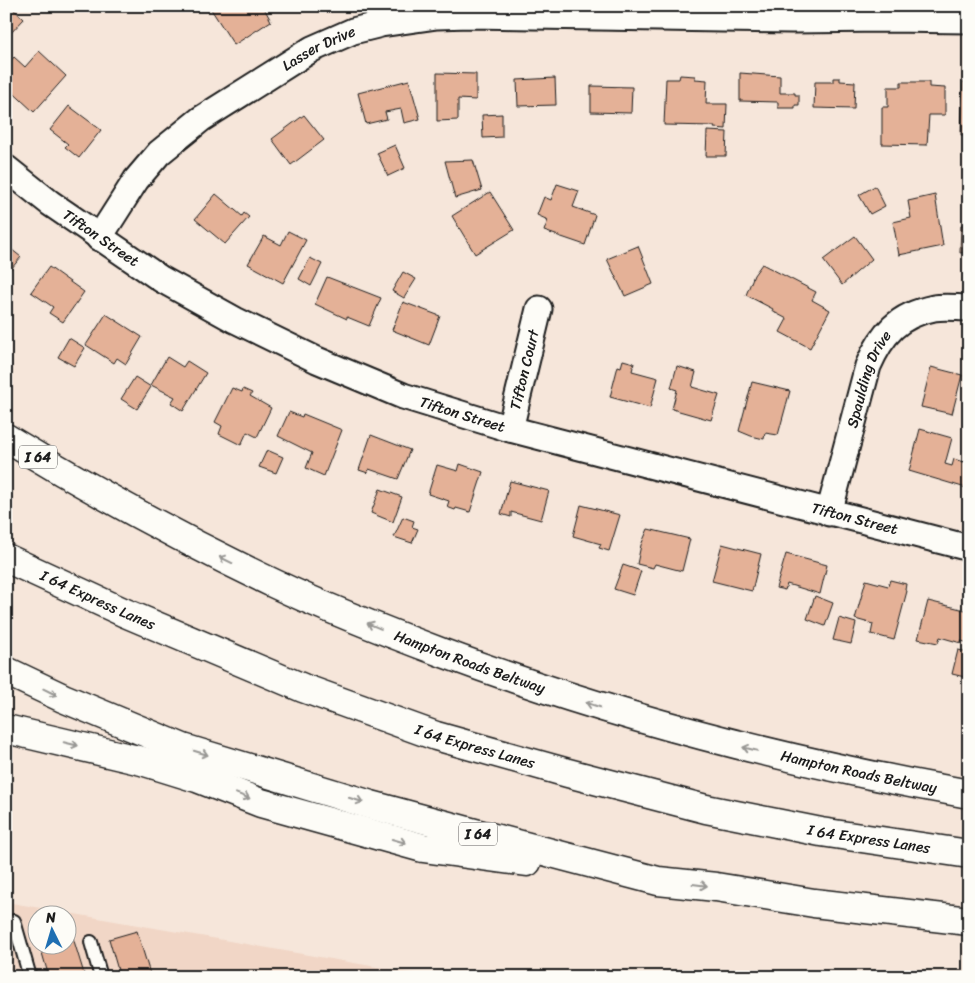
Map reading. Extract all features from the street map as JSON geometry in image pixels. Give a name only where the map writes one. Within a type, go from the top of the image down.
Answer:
[{"type":"highway","points":[[6,424],[70,477]]},
{"type":"highway","name":"Hampton Roads Beltway","points":[[6,438],[70,477],[184,539],[277,585],[396,635],[492,671],[614,712],[738,746],[880,778],[969,794]]},
{"type":"highway","name":"I 64 Express Lanes","points":[[6,558],[124,612],[304,688],[436,736],[706,809],[821,832],[969,854]]},
{"type":"highway","name":"I 64","points":[[6,671],[63,698],[183,748],[371,805],[658,880],[716,887],[814,903],[969,922]]},
{"type":"highway","points":[[6,729],[142,761],[197,778],[261,803],[423,848],[658,880]]},
{"type":"street","name":"Lasser Drive","points":[[99,238],[136,180],[159,153],[201,119],[312,49],[352,31],[381,24],[437,16],[469,15],[792,20],[969,20]]},
{"type":"street","name":"Tifton Street","points":[[6,168],[50,203],[161,279],[235,320],[317,360],[403,396],[510,429],[969,548]]},
{"type":"street","name":"Spaulding Drive","points":[[829,512],[868,366],[877,347],[887,333],[900,321],[911,315],[935,308],[969,308]]},
{"type":"street","name":"Tifton Court","points":[[510,429],[539,309]]},
{"type":"lane","points":[[14,921],[30,977]]},
{"type":"lane","points":[[91,942],[101,977]]},
{"type":"shaded area","points":[[6,902],[29,906],[28,956],[78,956],[78,915],[434,977],[6,977]]},
{"type":"building","points":[[6,6],[10,6],[24,19],[9,35],[6,32]]},
{"type":"building","points":[[209,6],[263,6],[271,21],[234,45]]},
{"type":"building","points":[[39,51],[66,76],[34,112],[6,86],[6,66],[14,57],[25,67]]},
{"type":"building","points":[[437,73],[476,74],[476,100],[458,99],[458,120],[437,121]]},
{"type":"building","points":[[740,73],[780,76],[780,93],[795,93],[795,95],[799,95],[799,105],[795,105],[795,108],[778,108],[778,102],[740,101]]},
{"type":"building","points":[[680,75],[695,76],[695,79],[707,80],[706,104],[727,104],[726,129],[714,128],[715,126],[664,125],[666,79],[679,79]]},
{"type":"building","points":[[555,78],[556,105],[518,106],[517,80]]},
{"type":"building","points":[[833,78],[840,78],[840,81],[855,82],[854,109],[814,108],[815,82],[833,82]]},
{"type":"building","points":[[409,80],[420,119],[404,123],[401,109],[385,112],[387,119],[366,124],[358,93]]},
{"type":"building","points":[[901,82],[929,82],[929,87],[945,88],[945,115],[929,115],[927,145],[882,144],[882,107],[888,107],[888,87],[901,87]]},
{"type":"building","points":[[963,82],[969,82],[969,135],[961,135]]},
{"type":"building","points":[[591,86],[632,87],[631,113],[591,112]]},
{"type":"building","points":[[69,106],[101,130],[79,158],[65,147],[68,144],[50,130]]},
{"type":"building","points":[[502,114],[502,137],[483,138],[482,115]]},
{"type":"building","points":[[304,115],[324,140],[291,165],[272,139]]},
{"type":"building","points":[[707,131],[727,132],[726,156],[706,156]]},
{"type":"building","points":[[395,145],[405,168],[388,176],[377,153]]},
{"type":"building","points":[[473,160],[482,190],[455,198],[445,161]]},
{"type":"building","points":[[557,184],[579,191],[573,207],[595,215],[585,245],[544,231],[548,220],[537,215],[544,197],[551,200]]},
{"type":"building","points":[[875,186],[885,206],[870,214],[859,195]]},
{"type":"building","points":[[490,192],[514,230],[475,254],[452,216]]},
{"type":"building","points":[[216,194],[242,216],[244,213],[249,217],[225,244],[195,219]]},
{"type":"building","points":[[935,195],[943,246],[899,255],[893,222],[911,218],[908,201]]},
{"type":"building","points":[[961,225],[969,225],[969,252],[960,253]]},
{"type":"building","points":[[288,231],[306,240],[283,283],[248,264],[264,236],[281,245]]},
{"type":"building","points":[[855,236],[872,259],[842,285],[823,260]]},
{"type":"building","points":[[6,245],[21,257],[6,275]]},
{"type":"building","points":[[638,246],[653,284],[625,296],[607,259]]},
{"type":"building","points":[[310,258],[322,264],[311,286],[299,279]]},
{"type":"building","points":[[762,264],[816,292],[812,300],[830,310],[810,348],[780,332],[787,319],[772,311],[773,309],[746,295],[754,275]]},
{"type":"building","points":[[49,267],[84,292],[63,322],[49,313],[53,307],[31,292]]},
{"type":"building","points":[[403,272],[416,279],[404,298],[392,291]]},
{"type":"building","points":[[327,277],[381,298],[369,326],[347,317],[347,319],[315,304]]},
{"type":"building","points":[[403,302],[440,316],[429,345],[392,330]]},
{"type":"building","points":[[106,314],[142,337],[126,364],[117,358],[114,363],[86,345]]},
{"type":"building","points":[[69,338],[85,348],[74,366],[58,357]]},
{"type":"building","points":[[167,357],[183,367],[187,361],[206,373],[183,411],[171,403],[175,397],[151,385]]},
{"type":"building","points":[[623,360],[634,363],[632,371],[658,378],[650,408],[610,397],[618,366],[621,367]]},
{"type":"building","points":[[677,366],[696,372],[692,387],[719,395],[711,420],[672,409],[677,390],[671,388]]},
{"type":"building","points":[[931,367],[962,375],[952,414],[921,407]]},
{"type":"building","points":[[135,377],[151,387],[137,409],[121,399]]},
{"type":"building","points":[[752,382],[790,391],[778,435],[765,433],[764,439],[739,431]]},
{"type":"building","points":[[232,388],[242,392],[243,389],[252,393],[250,396],[271,408],[257,437],[247,432],[241,445],[219,434],[222,426],[215,422]]},
{"type":"building","points":[[289,412],[302,417],[303,414],[342,430],[324,476],[306,468],[312,453],[278,436]]},
{"type":"building","points":[[920,429],[952,438],[945,464],[952,466],[954,459],[969,464],[966,488],[909,471]]},
{"type":"building","points":[[371,435],[410,450],[398,479],[369,469],[368,473],[359,470]]},
{"type":"building","points":[[267,450],[283,457],[276,473],[259,467]]},
{"type":"building","points":[[460,464],[483,472],[470,512],[447,507],[449,501],[428,494],[437,465],[458,471]]},
{"type":"building","points":[[510,481],[549,491],[541,520],[511,512],[511,517],[501,514]]},
{"type":"building","points":[[380,489],[402,497],[393,522],[371,513]]},
{"type":"building","points":[[581,505],[620,515],[609,551],[599,548],[601,544],[573,536]]},
{"type":"building","points":[[403,517],[414,521],[412,527],[418,529],[412,543],[394,537]]},
{"type":"building","points":[[648,529],[690,539],[682,571],[655,564],[653,568],[637,564],[641,545]]},
{"type":"building","points":[[722,544],[761,554],[752,591],[712,581]]},
{"type":"building","points":[[786,554],[827,565],[820,594],[787,584],[785,590],[776,588]]},
{"type":"building","points":[[623,565],[641,571],[633,595],[614,589]]},
{"type":"building","points":[[866,580],[888,586],[890,580],[906,584],[905,590],[907,591],[894,640],[871,634],[873,624],[855,619]]},
{"type":"building","points":[[815,596],[833,603],[825,626],[807,619]]},
{"type":"building","points":[[928,601],[969,611],[969,643],[961,641],[961,643],[940,637],[938,643],[918,639]]},
{"type":"building","points":[[839,618],[856,623],[851,644],[833,640]]},
{"type":"building","points":[[958,650],[969,652],[969,678],[952,674]]},
{"type":"building","points":[[137,931],[151,977],[120,977],[109,939]]},
{"type":"building","points":[[78,954],[85,977],[49,977],[43,956],[78,956]]},
{"type":"building","points":[[6,957],[12,977],[6,977]]}]
